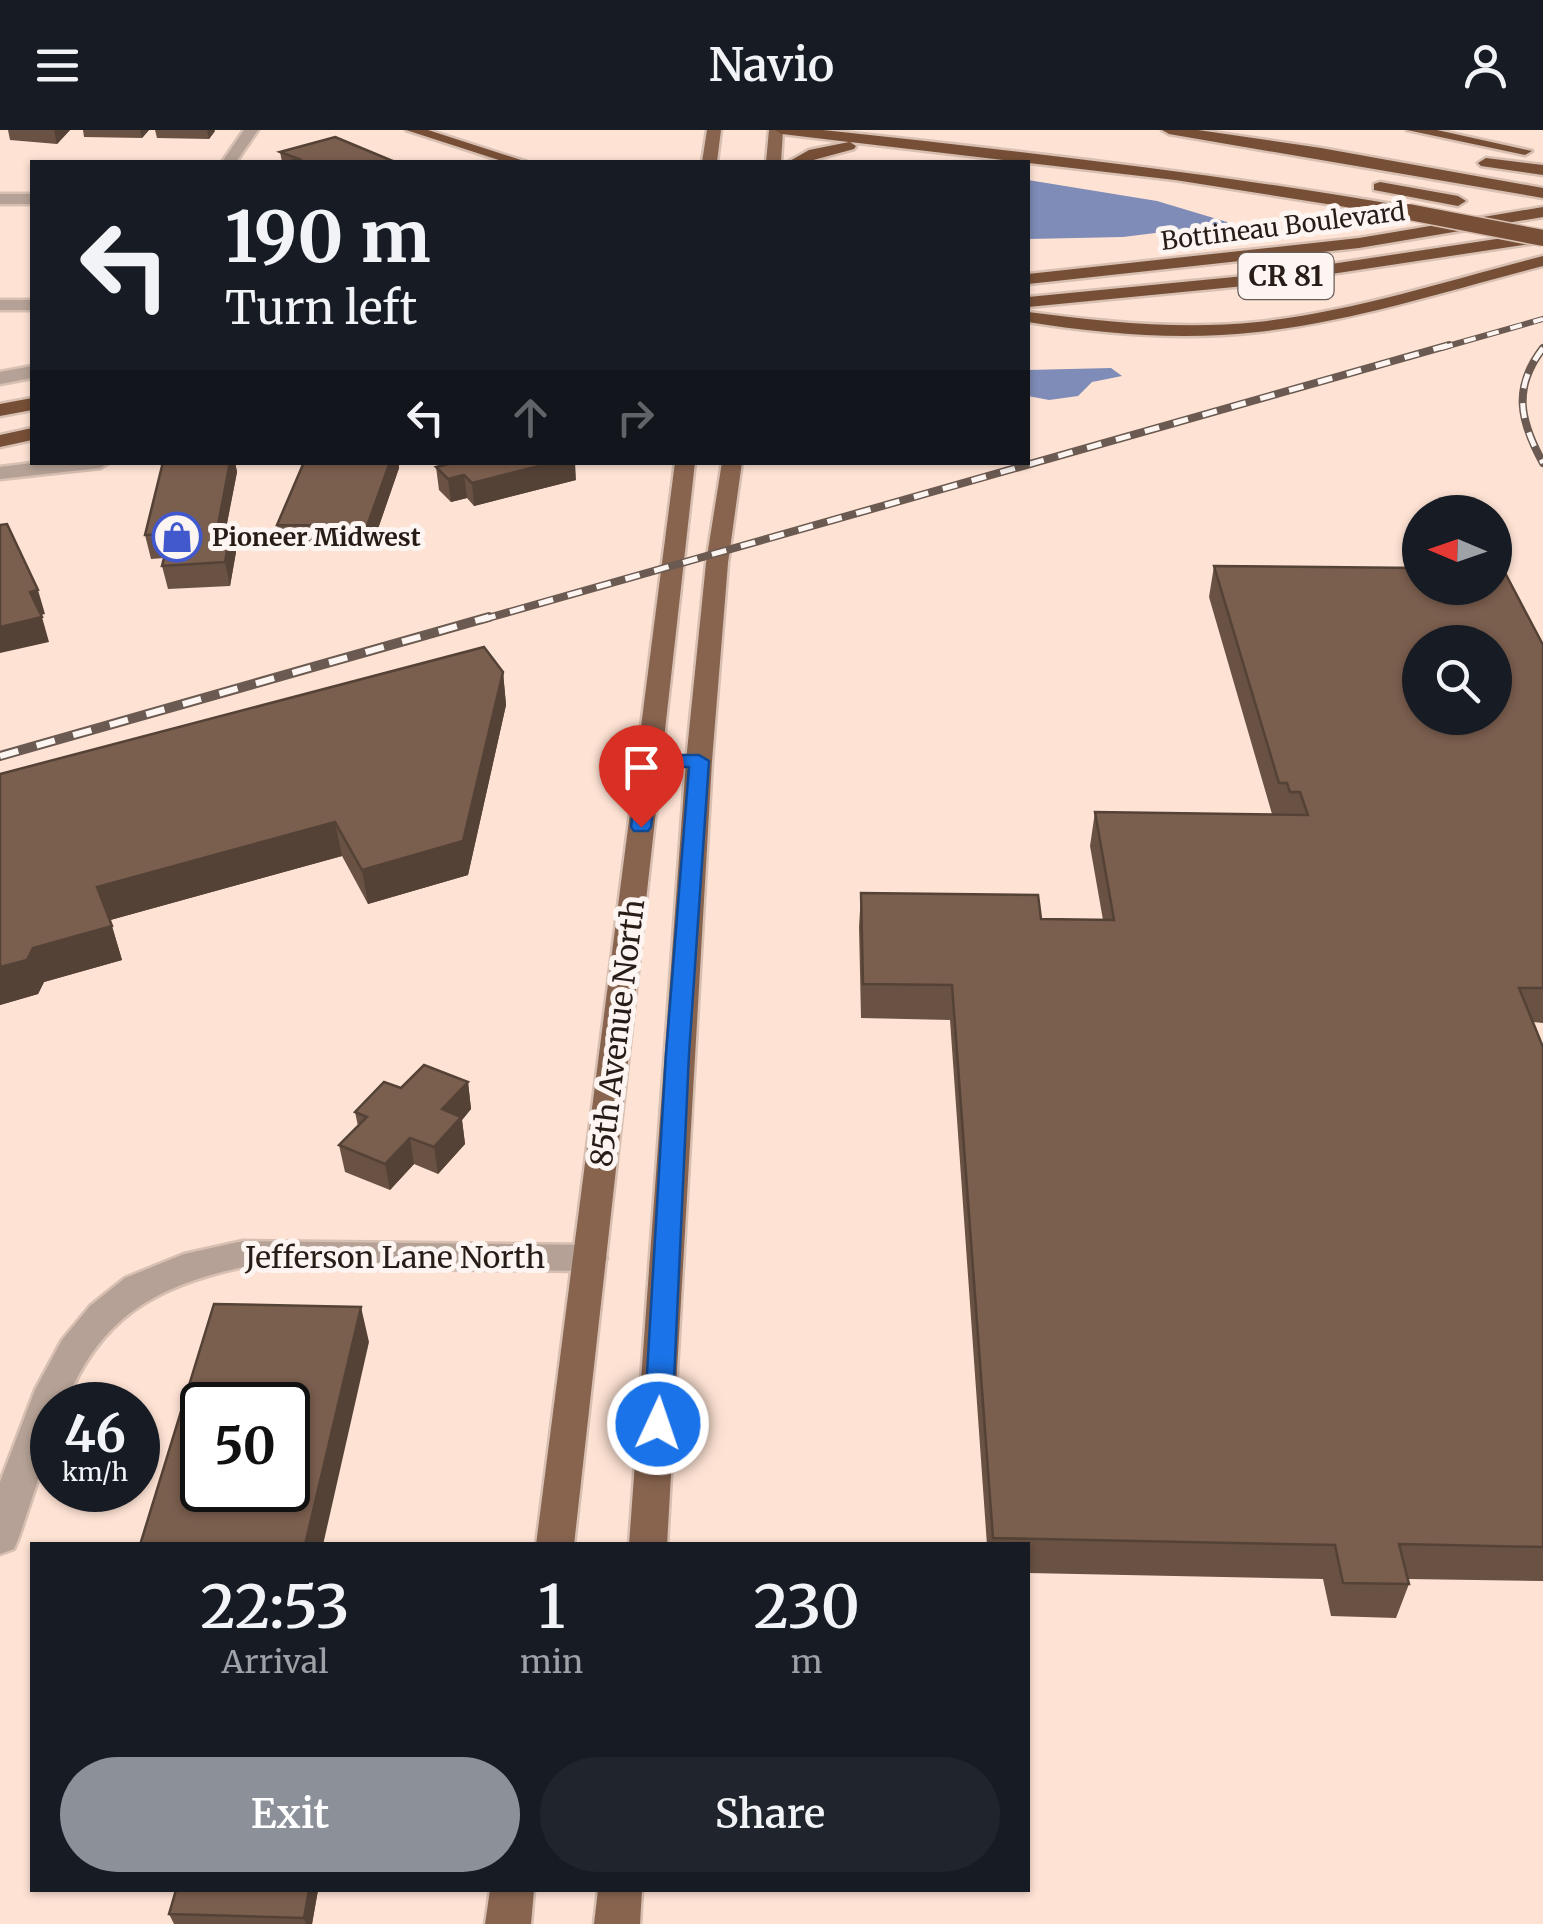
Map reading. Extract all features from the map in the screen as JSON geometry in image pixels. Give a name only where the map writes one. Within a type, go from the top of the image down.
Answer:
[{"type":"highway","points":[[413,130],[512,160]]},
{"type":"highway","points":[[779,130],[1186,174],[1543,238]]},
{"type":"highway","points":[[1168,130],[1543,193]]},
{"type":"highway","points":[[1274,130],[1428,154]]},
{"type":"highway","points":[[1414,130],[1543,154]]},
{"type":"highway","points":[[801,160],[839,148],[910,143]]},
{"type":"highway","points":[[1466,160],[1543,170]]},
{"type":"highway","points":[[1362,184],[1543,215]]},
{"type":"highway","name":"Bottineau Boulevard","points":[[1030,279],[1264,256],[1543,215]]},
{"type":"highway","name":"Bottineau Boulevard","points":[[1030,302],[1265,279],[1543,238]]},
{"type":"highway","points":[[1030,317],[1151,330],[1288,323],[1543,261]]},
{"type":"highway","points":[[0,410],[30,404]]},
{"type":"highway","points":[[0,442],[30,434]]},
{"type":"main road","points":[[710,160],[714,130]]},
{"type":"main road","points":[[774,160],[779,130]]},
{"type":"main road","name":"85th Avenue North","points":[[556,1542],[685,465]]},
{"type":"main road","name":"85th Avenue North","points":[[648,1542],[699,761],[718,553],[732,465]]},
{"type":"main road","points":[[649,761],[699,761]]},
{"type":"main road","points":[[633,892],[689,893]]},
{"type":"main road","points":[[508,1924],[512,1892]]},
{"type":"main road","points":[[617,1924],[620,1892]]},
{"type":"street","points":[[230,160],[251,130]]},
{"type":"street","points":[[0,199],[30,199]]},
{"type":"street","points":[[0,305],[30,305]]},
{"type":"street","points":[[0,378],[30,372]]},
{"type":"street","points":[[0,474],[75,465]]},
{"type":"street","name":"Jefferson Lane North","points":[[0,1537],[68,1359],[104,1310],[148,1280],[199,1260],[243,1254],[590,1258]]},
{"type":"water","points":[[1030,180],[1157,201],[1227,222],[1232,227],[1219,225],[1123,237],[1030,239]]},
{"type":"water","points":[[1111,368],[1122,376],[1092,382],[1078,396],[1049,400],[1030,396],[1030,370]]},
{"type":"building","points":[[335,137],[390,160],[295,160],[299,159],[280,152]]},
{"type":"building","points":[[162,465],[229,465],[217,530],[231,529],[225,562],[162,566],[170,534],[145,535]]},
{"type":"building","points":[[303,465],[389,465],[367,526],[277,525]]},
{"type":"building","points":[[543,465],[472,483],[464,475],[448,479],[436,467]]},
{"type":"building","points":[[7,524],[38,590],[30,592],[42,617],[0,627],[0,525]]},
{"type":"building","points":[[1214,566],[1402,568],[1402,605],[1512,605],[1512,586],[1543,645],[1543,988],[1519,988],[1543,1047],[1543,1547],[1399,1544],[1409,1584],[1343,1583],[1335,1545],[993,1538],[952,985],[863,984],[861,893],[1038,895],[1041,919],[1114,920],[1095,812],[1308,815],[1300,792],[1290,792],[1287,783],[1279,783]]},
{"type":"building","points":[[484,647],[503,672],[463,841],[362,870],[335,822],[97,887],[112,926],[33,948],[27,960],[0,967],[0,774]]},
{"type":"building","points":[[424,1065],[468,1082],[442,1109],[461,1117],[434,1147],[410,1138],[385,1164],[339,1145],[367,1117],[355,1112],[384,1082],[401,1088]]},
{"type":"building","points":[[214,1304],[361,1307],[306,1542],[141,1542],[150,1512],[160,1512],[160,1480],[180,1415],[180,1512],[310,1512],[310,1382],[190,1382]]},
{"type":"building","points":[[175,1892],[309,1892],[304,1918],[169,1914]]},
{"type":"railway","points":[[1441,348],[1543,319]]},
{"type":"railway","points":[[1030,464],[1449,345]]},
{"type":"railway","points":[[1543,348],[1523,391],[1525,419],[1543,463]]},
{"type":"railway","points":[[481,620],[1027,465]]},
{"type":"railway","points":[[0,756],[489,617]]},
{"type":"place","name":"Pioneer Midwest","points":[[177,537]]},
{"type":"route","points":[[641,827],[649,761],[699,761],[658,1424]]}]
